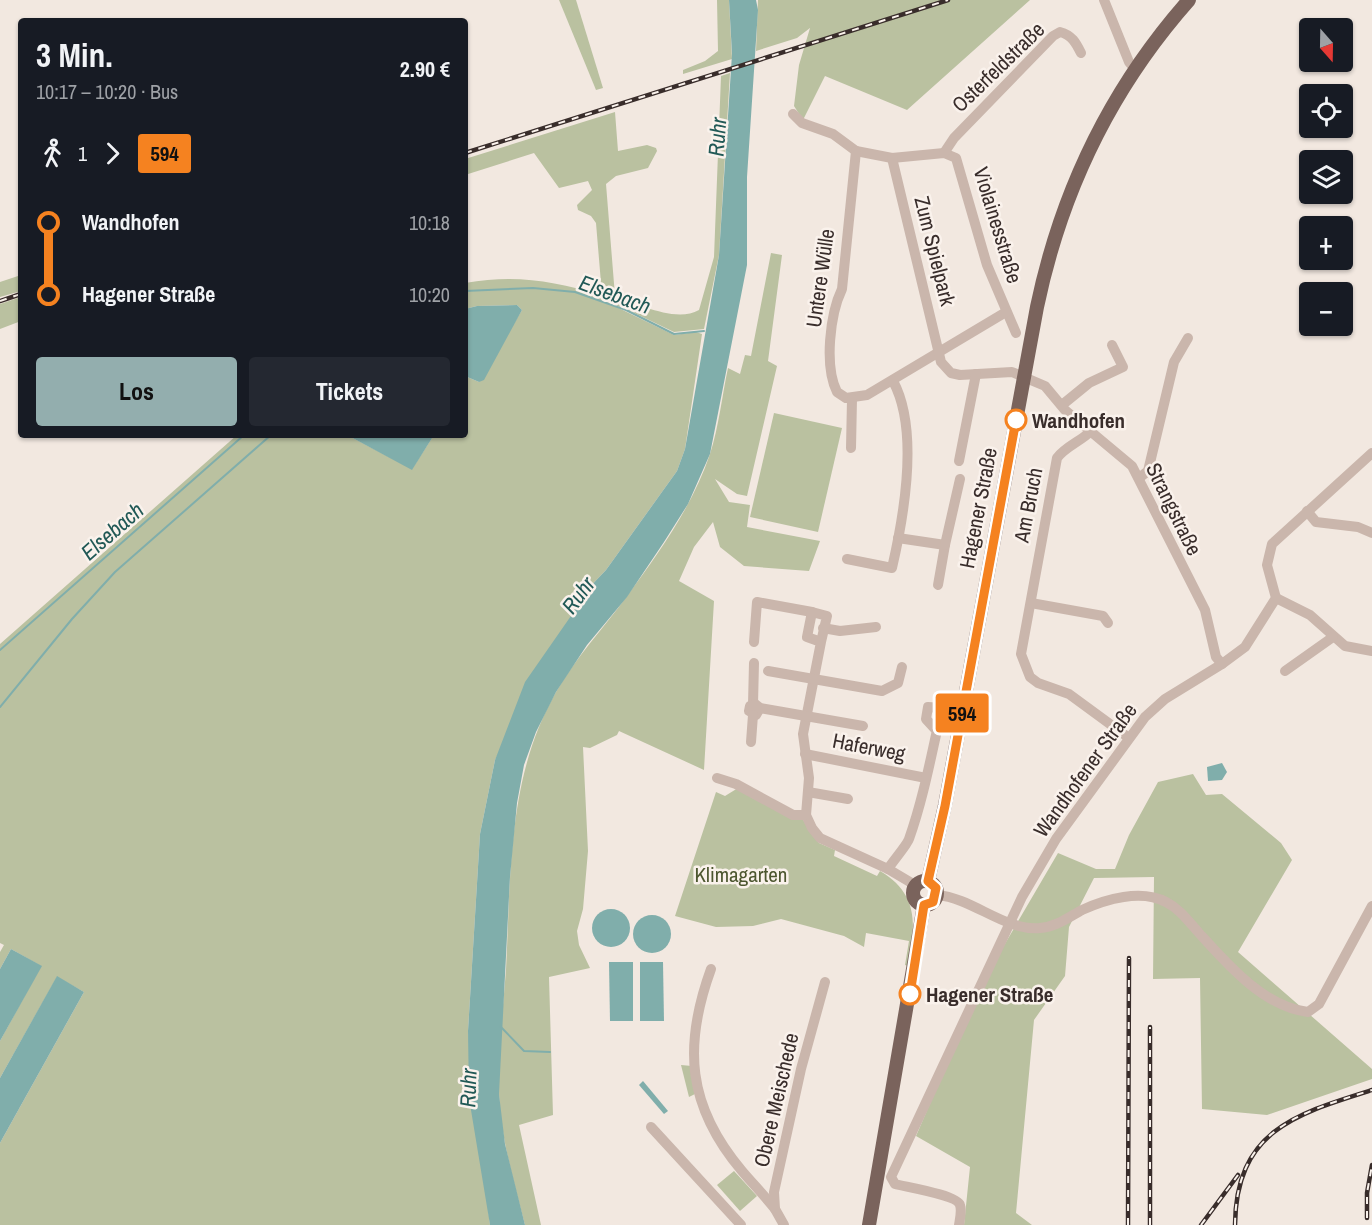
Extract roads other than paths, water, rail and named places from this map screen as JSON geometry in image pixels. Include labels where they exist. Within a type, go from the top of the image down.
[{"type":"main road","name":"Hagener Straße","points":[[921,883],[945,806],[1041,291],[1065,204],[1093,141],[1136,69],[1190,0]]},
{"type":"main road","points":[[921,883],[936,888],[937,895],[933,902],[924,905],[914,900],[912,890],[921,883]]},
{"type":"main road","points":[[869,1225],[924,905]]},
{"type":"street","points":[[1104,0],[1129,62],[1136,69]]},
{"type":"street","name":"Osterfeldstraße","points":[[944,153],[954,138],[1053,36],[1060,32],[1066,33],[1074,40],[1081,53]]},
{"type":"street","name":"Violainesstraße","points":[[793,114],[802,123],[833,134],[856,151],[892,158],[944,153],[954,156],[958,162],[979,240],[1016,333]]},
{"type":"street","name":"Untere Wülle","points":[[852,399],[841,396],[834,386],[831,321],[833,308],[842,289],[856,151]]},
{"type":"street","name":"Zum Spielpark","points":[[892,158],[940,353]]},
{"type":"street","points":[[851,448],[852,399],[867,395],[893,381],[1006,312]]},
{"type":"street","points":[[1139,478],[1148,471],[1174,362],[1188,338]]},
{"type":"street","points":[[1062,405],[1089,383],[1123,367],[1112,345]]},
{"type":"street","points":[[940,353],[941,362],[951,373],[1012,372],[1025,376]]},
{"type":"street","points":[[959,461],[976,374]]},
{"type":"street","name":"Strangstraße","points":[[1025,376],[1045,386],[1090,431],[1132,466],[1205,610],[1216,657],[1222,664]]},
{"type":"street","points":[[847,559],[892,568],[907,476],[903,404],[893,381]]},
{"type":"street","name":"Am Bruch","points":[[1090,431],[1083,440],[1064,449],[1057,458],[1021,654],[1030,677],[1038,683],[1069,694],[1129,738]]},
{"type":"street","points":[[1372,453],[1278,537],[1269,554],[1267,565],[1276,598],[1310,615],[1345,646],[1372,651]]},
{"type":"street","points":[[938,585],[960,479]]},
{"type":"street","points":[[1307,511],[1316,522],[1358,527],[1372,533]]},
{"type":"street","points":[[898,538],[945,545]]},
{"type":"street","name":"Wandhofener Straße","points":[[959,1225],[960,1205],[957,1201],[935,1192],[895,1184],[891,1177],[1010,922],[1056,839],[1145,717],[1165,699],[1245,647],[1276,598]]},
{"type":"street","points":[[754,642],[757,602],[827,616],[803,734],[808,792],[806,815],[820,838],[921,883]]},
{"type":"street","points":[[1031,603],[1103,616],[1108,623]]},
{"type":"street","points":[[812,612],[807,637],[821,642]]},
{"type":"street","points":[[823,628],[840,631],[876,627]]},
{"type":"street","points":[[1285,671],[1333,637]]},
{"type":"street","points":[[751,742],[755,709],[753,663]]},
{"type":"street","points":[[768,671],[882,691],[898,683],[902,667]]},
{"type":"street","points":[[755,709],[863,726]]},
{"type":"street","points":[[888,869],[909,840],[937,731]]},
{"type":"street","name":"Haferweg","points":[[805,754],[926,778]]},
{"type":"street","points":[[717,778],[744,788],[793,815],[806,815]]},
{"type":"street","points":[[808,792],[848,799]]},
{"type":"street","points":[[937,895],[968,902],[1024,927],[1050,927],[1105,901],[1148,896],[1166,902],[1181,912],[1246,982],[1295,1010],[1308,1012],[1319,1004],[1372,906]]},
{"type":"street","points":[[711,969],[699,1005],[693,1041],[692,1064],[700,1094],[706,1114],[723,1146],[775,1209],[784,1225]]},
{"type":"street","name":"Obere Meischede","points":[[775,1209],[774,1192],[788,1125],[825,982]]},
{"type":"street","points":[[651,1127],[741,1225]]},
{"type":"water","points":[[729,0],[756,0],[758,10],[747,177],[747,265],[710,454],[688,504],[627,597],[587,645],[556,692],[536,732],[524,765],[517,803],[510,877],[499,1094],[505,1144],[525,1225],[490,1225],[469,1098],[468,1031],[480,834],[495,760],[525,682],[573,613],[584,593],[606,570],[677,471],[685,449],[719,255],[732,54]]},
{"type":"water","points":[[517,305],[522,310],[484,380],[479,382],[468,377],[468,308]]},
{"type":"water","points":[[353,438],[432,438],[412,470]]},
{"type":"water","points":[[1222,763],[1227,772],[1222,780],[1208,781],[1207,767]]},
{"type":"water","points":[[611,909],[625,914],[630,928],[625,942],[611,947],[597,942],[592,928],[597,914]]},
{"type":"water","points":[[652,915],[666,920],[671,934],[666,948],[652,953],[638,948],[633,934],[638,920]]},
{"type":"water","points":[[11,949],[42,966],[0,1041],[0,969]]},
{"type":"water","points":[[609,962],[633,962],[633,1021],[610,1021]]},
{"type":"water","points":[[640,962],[663,962],[664,1021],[640,1021]]},
{"type":"water","points":[[57,976],[84,992],[0,1143],[0,1078]]},
{"type":"water","points":[[643,1081],[668,1111],[664,1114],[639,1085]]},
{"type":"waterway","name":"Elsebach","points":[[468,291],[533,288],[575,292],[626,310],[674,334],[704,331]]},
{"type":"waterway","name":"Elsebach","points":[[0,650],[241,438]]},
{"type":"waterway","points":[[0,707],[72,619],[115,572],[268,438]]},
{"type":"waterway","points":[[500,1026],[524,1051],[550,1052]]},
{"type":"railway","points":[[468,152],[948,0]]},
{"type":"railway","points":[[0,301],[18,295]]},
{"type":"railway","points":[[1128,1225],[1129,958]]},
{"type":"railway","points":[[1150,1027],[1150,1225]]},
{"type":"railway","points":[[1235,1225],[1238,1193],[1246,1168],[1258,1147],[1275,1131],[1295,1118],[1372,1090]]},
{"type":"railway","points":[[1367,1218],[1367,1193],[1372,1165]]},
{"type":"railway","points":[[1201,1225],[1238,1175]]},
{"type":"place","name":"Wandhofen","points":[[1016,420]]},
{"type":"place","name":"Hagener Straße","points":[[910,994]]},
{"type":"water label","name":"Ruhr","points":[[717,137]]},
{"type":"water label","name":"Ruhr","points":[[578,595]]},
{"type":"water label","name":"Ruhr","points":[[468,1088]]},
{"type":"park label","name":"Klimagarten","points":[[741,874]]}]
